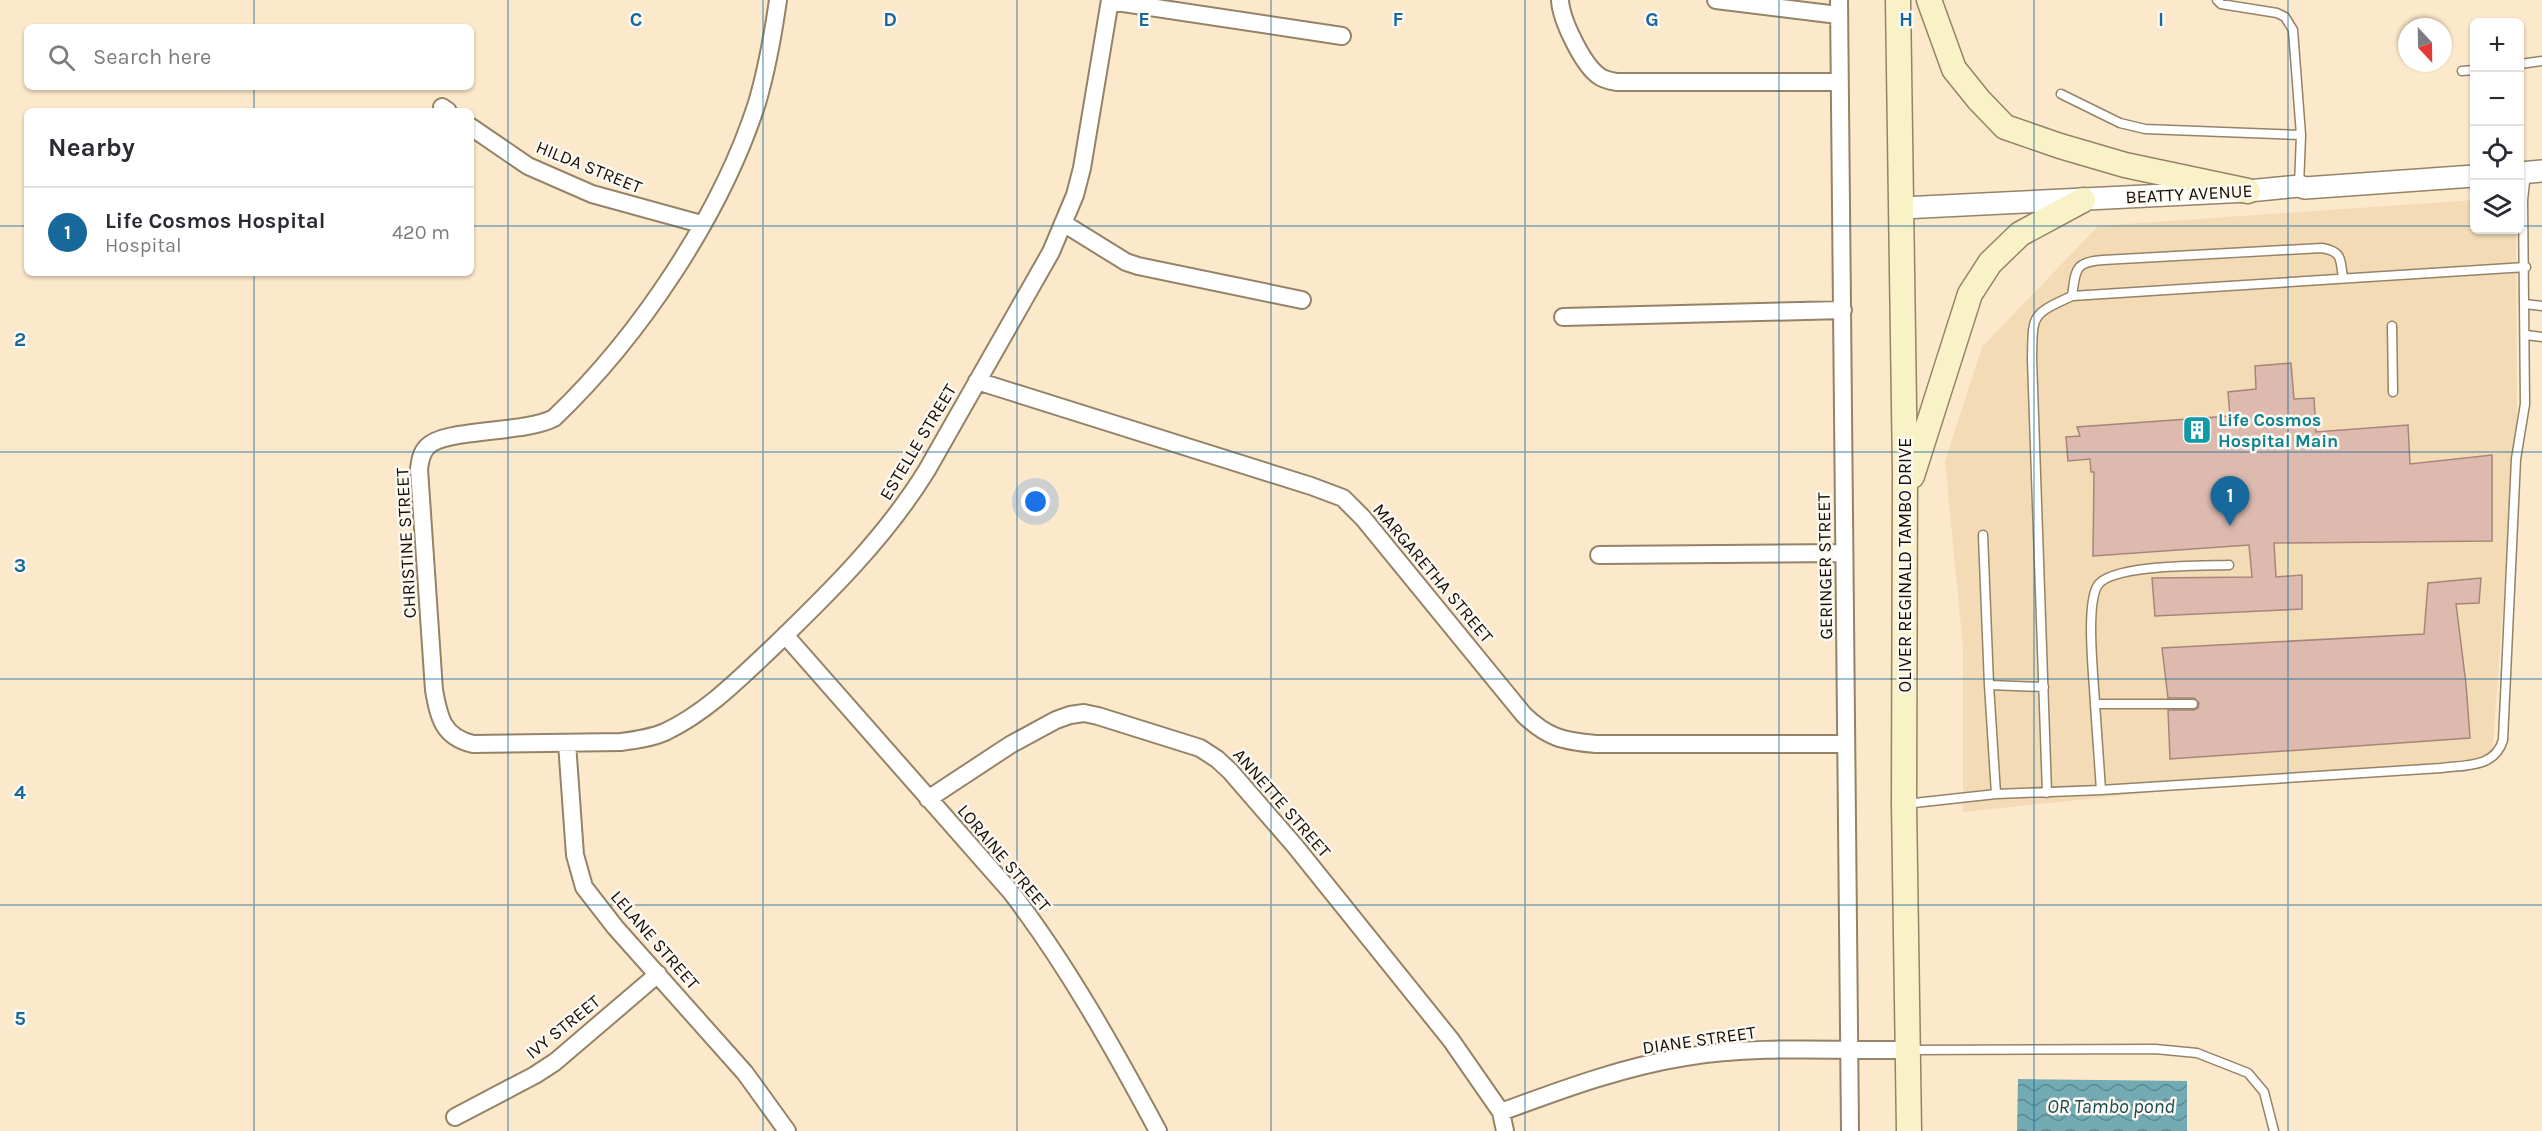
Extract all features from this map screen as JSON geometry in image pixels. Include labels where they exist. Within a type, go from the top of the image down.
[{"type":"main road","name":"OLIVER REGINALD TAMBO DRIVE","points":[[1898,0],[1905,496],[1904,804],[1909,1131]]},
{"type":"main road","points":[[1929,0],[1954,69],[2004,126],[2060,146],[2125,165],[2248,191]]},
{"type":"main road","points":[[1905,496],[1970,294],[1990,264],[2020,234],[2083,200]]},
{"type":"street","name":"CHRISTINE STREET","points":[[567,743],[473,744],[453,737],[442,720],[434,690],[418,469],[420,460],[427,447],[441,438],[536,425],[554,418],[639,322],[660,294],[701,224],[736,157],[757,103],[771,49],[778,0]]},
{"type":"street","points":[[1110,0],[1342,36]]},
{"type":"street","name":"ESTELLE STREET","points":[[567,743],[643,739],[663,733],[705,708],[729,689],[785,635],[878,538],[906,504],[1032,287],[1075,195],[1082,168],[1110,0]]},
{"type":"street","points":[[1560,0],[1564,19],[1585,61],[1599,77],[1606,80],[1617,82],[1839,82]]},
{"type":"street","points":[[1716,0],[1838,7]]},
{"type":"street","name":"GERINGER STREET","points":[[1838,7],[1850,1131]]},
{"type":"street","name":"HILDA STREET","points":[[474,129],[528,166],[592,194],[701,224]]},
{"type":"street","name":"BEATTY AVENUE","points":[[1902,208],[2248,191],[2299,186],[2306,188],[2470,176]]},
{"type":"street","points":[[1063,223],[1126,262],[1138,266],[1302,300]]},
{"type":"street","points":[[1563,317],[1843,310]]},
{"type":"street","name":"MARGARETHA STREET","points":[[977,381],[1343,498],[1370,526],[1524,715],[1544,733],[1568,742],[1596,744],[1846,744]]},
{"type":"street","points":[[1599,555],[1844,553]]},
{"type":"street","name":"LORAINE STREET","points":[[785,635],[1011,892],[1034,922],[1158,1131]]},
{"type":"street","name":"ANNETTE STREET","points":[[928,799],[1010,745],[1070,715],[1084,713],[1098,716],[1200,748],[1230,771],[1295,846],[1451,1040],[1501,1112],[1505,1131]]},
{"type":"street","name":"LELANE STREET","points":[[567,743],[575,855],[584,886],[615,927],[745,1073],[787,1131]]},
{"type":"street","name":"IVY STREET","points":[[455,1117],[555,1062],[658,974]]},
{"type":"street","name":"DIANE STREET","points":[[1501,1112],[1559,1091],[1635,1068],[1684,1057],[1776,1050],[1908,1050]]},
{"type":"lane","points":[[2217,0],[2221,4],[2277,13],[2285,17],[2293,30],[2301,135],[2299,186]]},
{"type":"lane","points":[[2524,63],[2542,61]]},
{"type":"lane","points":[[2462,71],[2470,70]]},
{"type":"lane","points":[[2061,94],[2120,123],[2145,129],[2301,135]]},
{"type":"lane","points":[[1904,804],[1996,794],[2101,790],[2440,768],[2487,761],[2496,756],[2503,740],[2516,459],[2525,404],[2526,267],[2523,200],[2529,172]]},
{"type":"lane","points":[[2072,296],[2076,269],[2081,264],[2091,261],[2322,248],[2334,250],[2339,255],[2343,278]]},
{"type":"lane","points":[[2047,793],[2032,359],[2033,325],[2036,316],[2043,309],[2072,296],[2526,267]]},
{"type":"lane","points":[[2526,304],[2542,306]]},
{"type":"lane","points":[[2392,326],[2393,392]]},
{"type":"lane","points":[[2526,335],[2542,337]]},
{"type":"lane","points":[[1983,535],[1996,794]]},
{"type":"lane","points":[[2101,790],[2092,612],[2095,592],[2100,582],[2119,574],[2148,568],[2229,565]]},
{"type":"lane","points":[[1989,685],[2044,687]]},
{"type":"lane","points":[[2095,705],[2193,704]]},
{"type":"lane","points":[[1908,1050],[2155,1049],[2197,1053],[2248,1073],[2264,1092],[2274,1131]]},
{"type":"shaded area","points":[[2470,200],[2470,234],[2516,234],[2517,417],[2492,757],[1963,812],[1963,648],[1945,461],[1982,347],[2098,226]]},
{"type":"water","name":"OR Tambo pond","points":[[2018,1079],[2187,1081],[2187,1131],[2017,1131]]},
{"type":"building","points":[[2291,363],[2294,399],[2314,398],[2316,432],[2408,425],[2410,464],[2492,455],[2492,541],[2274,543],[2276,577],[2302,575],[2302,609],[2155,616],[2152,578],[2252,577],[2249,545],[2093,556],[2094,472],[2091,472],[2090,459],[2068,461],[2066,437],[2080,436],[2077,427],[2230,416],[2228,392],[2256,389],[2255,366]]},
{"type":"building","points":[[2481,578],[2479,603],[2456,604],[2470,738],[2170,759],[2168,710],[2194,710],[2198,708],[2199,703],[2194,698],[2168,698],[2162,648],[2424,634],[2428,583]]},
{"type":"place","name":"Life Cosmos Hospital Main","points":[[2197,430]]},
{"type":"place","name":"Life Cosmos Hospital","points":[[2230,526]]}]
